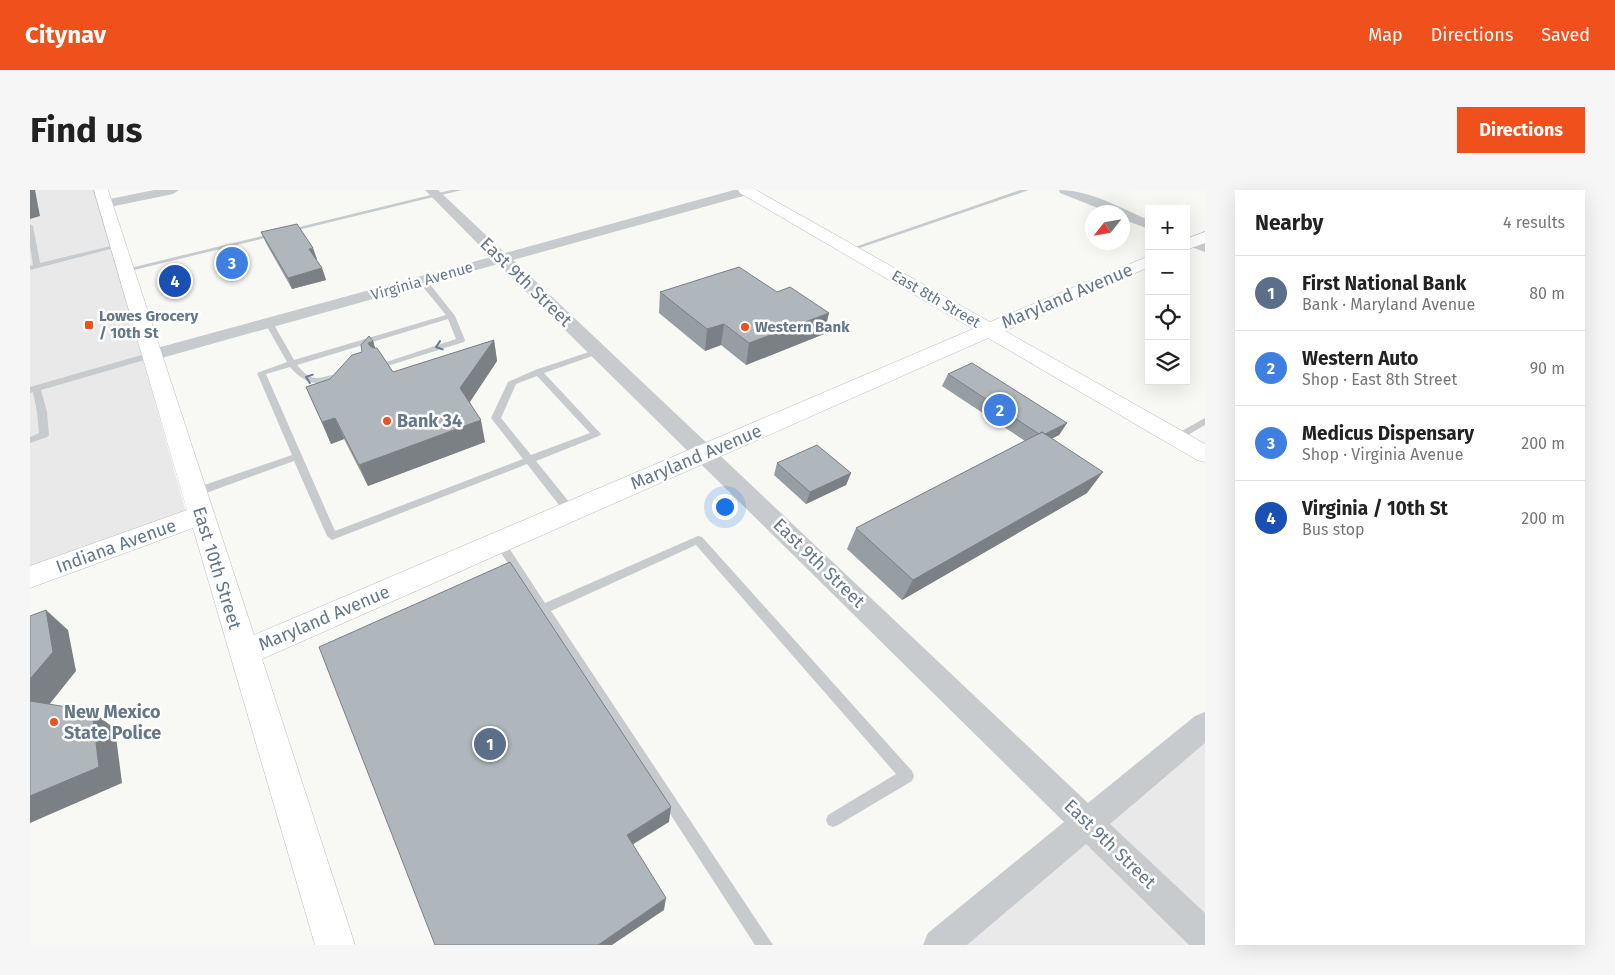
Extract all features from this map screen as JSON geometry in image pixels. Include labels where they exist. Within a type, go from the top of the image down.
[{"type":"street","points":[[103,197],[173,190]]},
{"type":"street","name":"East 8th Street","points":[[747,190],[1205,454]]},
{"type":"street","name":"Virginia Avenue","points":[[152,356],[747,190]]},
{"type":"street","points":[[1065,190],[1102,205]]},
{"type":"street","name":"East 9th Street","points":[[434,193],[1205,937]]},
{"type":"street","name":"East 10th Street","points":[[103,197],[335,945]]},
{"type":"street","points":[[1130,217],[1145,223]]},
{"type":"street","name":"Maryland Avenue","points":[[243,653],[1145,263]]},
{"type":"street","name":"Indiana Avenue","points":[[30,577],[198,504]]},
{"type":"street","points":[[940,945],[1205,725]]},
{"type":"lane","points":[[30,226],[33,267],[122,258],[434,193],[459,190]]},
{"type":"lane","points":[[849,250],[1026,190]]},
{"type":"lane","points":[[381,365],[461,340],[451,316],[422,280]]},
{"type":"lane","points":[[451,316],[261,373],[332,536],[596,434],[538,372]]},
{"type":"lane","points":[[270,323],[298,373],[310,380],[327,380],[349,375]]},
{"type":"lane","points":[[570,511],[496,418],[512,382],[598,351]]},
{"type":"lane","points":[[30,440],[44,435],[42,412],[33,389],[152,356]]},
{"type":"lane","points":[[1176,438],[1205,421]]},
{"type":"lane","points":[[198,504],[298,456]]},
{"type":"lane","points":[[543,609],[698,540],[906,776],[833,820]]},
{"type":"lane","points":[[499,542],[765,945]]},
{"type":"shaded area","points":[[30,190],[95,190],[187,516],[30,572]]},
{"type":"shaded area","points":[[1205,725],[1205,945],[940,945]]},
{"type":"building","points":[[297,224],[313,248],[309,249],[322,268],[288,278],[261,232]]},
{"type":"building","points":[[739,267],[777,292],[790,287],[829,313],[749,343],[724,324],[707,329],[660,292]]},
{"type":"building","name":"Bank 34","points":[[369,336],[373,341],[368,343],[369,345],[377,348],[393,372],[494,340],[460,388],[481,420],[359,465],[335,418],[322,422],[306,387],[330,379],[352,355],[362,352],[361,345]]},
{"type":"building","points":[[972,363],[1067,423],[1045,434],[1042,432],[1039,434],[948,374]]},
{"type":"building","points":[[1042,432],[1103,472],[913,580],[856,528]]},
{"type":"building","points":[[817,445],[851,473],[810,492],[777,463]]},
{"type":"building","points":[[510,562],[671,807],[627,835],[666,898],[598,945],[435,945],[319,647]]},
{"type":"building","points":[[46,610],[53,652],[30,679],[30,616]]},
{"type":"building","points":[[30,701],[92,711],[99,767],[30,796]]},
{"type":"place","name":"Medicus Dispensary","points":[[232,263]]},
{"type":"place","name":"Virginia / 10th St","points":[[175,281]]},
{"type":"place","name":"Lowes Grocery / 10th St","points":[[89,325]]},
{"type":"place","name":"Western Bank","points":[[745,327]]},
{"type":"place","name":"Western Auto","points":[[1000,410]]},
{"type":"place","name":"Bank 34","points":[[387,421]]},
{"type":"place","name":"New Mexico State Police","points":[[54,722]]},
{"type":"place","name":"First National Bank","points":[[490,744]]}]
